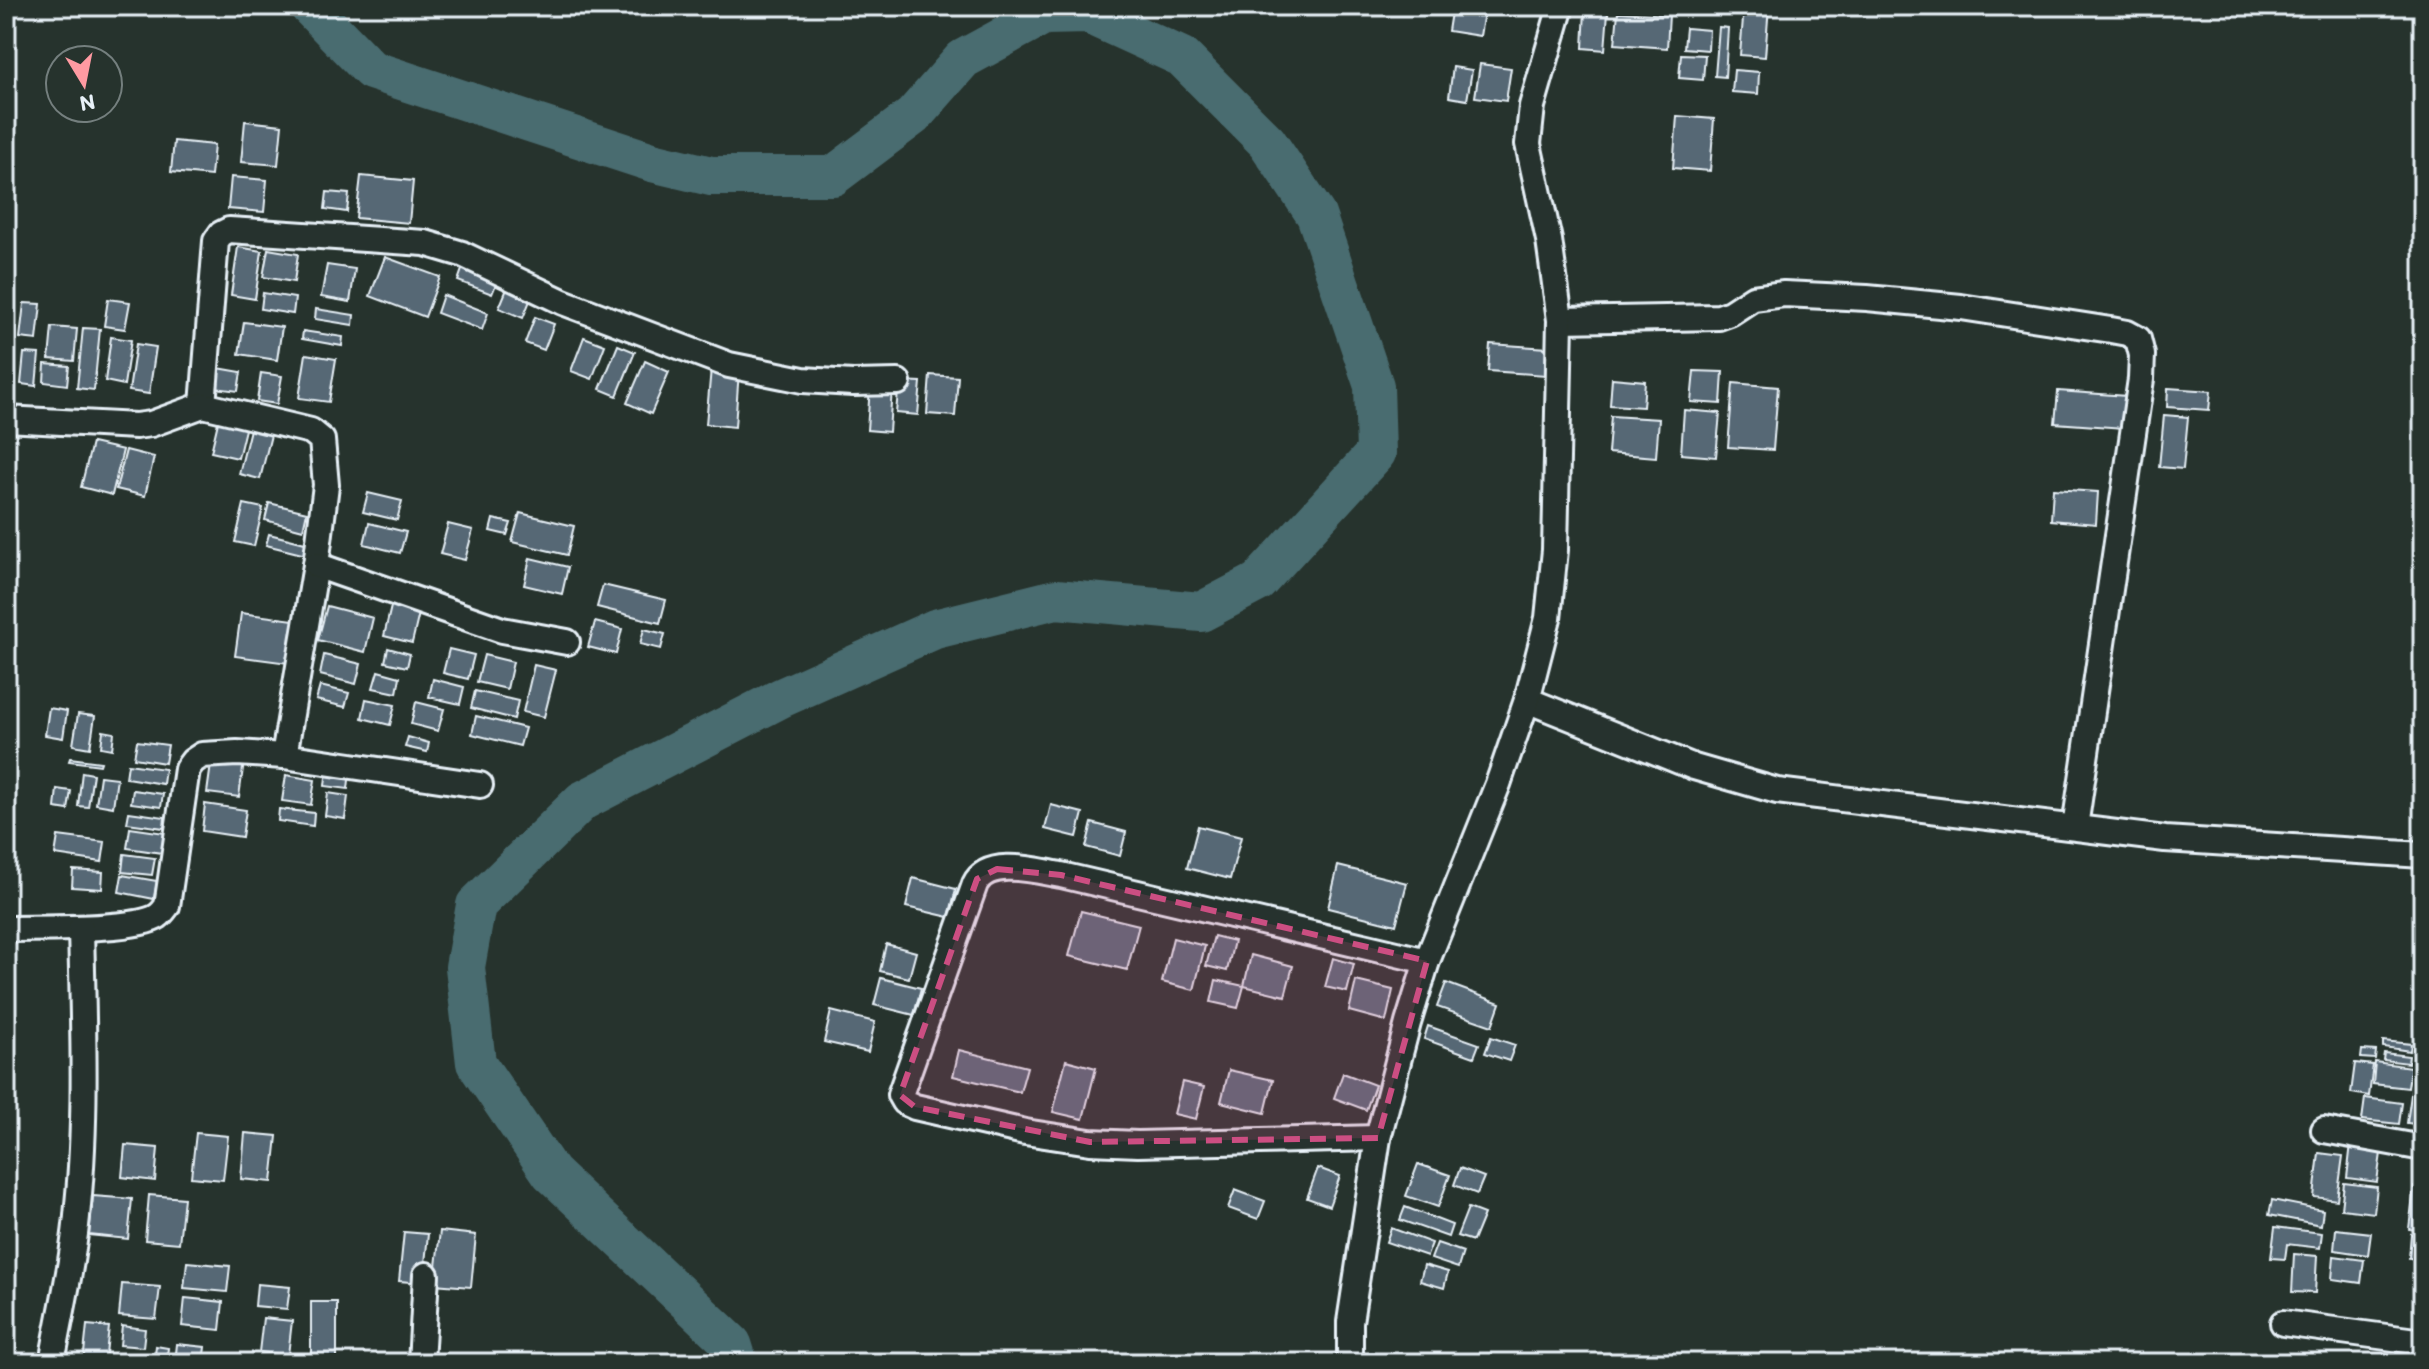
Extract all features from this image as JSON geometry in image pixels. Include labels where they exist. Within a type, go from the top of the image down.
[{"type":"street","points":[[1350,1363],[1350,1322],[1378,1138],[1408,1023],[1427,961],[1498,784],[1527,700],[1548,618],[1559,446],[1560,320],[1549,240],[1528,144],[1532,106],[1561,6]]},
{"type":"street","points":[[203,405],[216,241],[229,230],[425,243],[462,254],[563,302],[729,365],[803,380],[898,382]]},
{"type":"street","points":[[1560,320],[1698,319],[1725,316],[1748,300],[1760,296],[1822,295],[1961,307],[2111,330],[2138,339],[2142,355],[2141,379],[2075,827]]},
{"type":"street","points":[[6,419],[136,426],[151,424],[203,405],[311,431],[322,440],[326,485],[284,756]]},
{"type":"street","points":[[316,565],[502,630],[567,642]]},
{"type":"street","points":[[1527,700],[1694,767],[1777,791],[2165,839],[2423,855]]},
{"type":"street","points":[[6,929],[81,928],[139,923],[158,916],[167,906],[187,769],[202,755],[237,753],[284,756],[480,785]]},
{"type":"street","points":[[1378,1138],[1138,1144],[1090,1142],[1025,1132],[915,1107],[904,1102],[900,1093],[975,884],[982,873],[991,869],[1061,875],[1427,961]]},
{"type":"street","points":[[52,1363],[78,1209],[81,1167],[84,1080],[81,928]]},
{"type":"street","points":[[2324,1130],[2423,1148]]},
{"type":"street","points":[[421,1363],[426,1275]]},
{"type":"street","points":[[2283,1323],[2423,1342]]},
{"type":"highlighted area","points":[[997,869],[1061,875],[1427,961],[1378,1138],[1090,1142],[915,1107],[900,1095],[977,879]]},
{"type":"building","points":[[1452,6],[1485,6],[1480,36],[1448,31]]},
{"type":"building","points":[[1744,6],[1769,6],[1765,57],[1740,55]]},
{"type":"building","points":[[2111,6],[2147,6],[2146,16],[2111,12]]},
{"type":"building","points":[[1585,10],[1608,12],[1605,50],[1583,48]]},
{"type":"building","points":[[1618,12],[1669,15],[1667,48],[1615,44]]},
{"type":"building","points":[[1719,27],[1728,28],[1725,77],[1715,76]]},
{"type":"building","points":[[1686,28],[1709,30],[1708,50],[1684,48]]},
{"type":"building","points":[[1681,54],[1705,55],[1703,80],[1679,78]]},
{"type":"building","points":[[1480,64],[1511,68],[1506,101],[1475,97]]},
{"type":"building","points":[[1453,67],[1472,70],[1467,100],[1449,97]]},
{"type":"building","points":[[1734,70],[1759,72],[1758,94],[1732,92]]},
{"type":"building","points":[[1677,116],[1714,119],[1710,171],[1673,168]]},
{"type":"building","points":[[245,121],[282,125],[278,165],[241,162]]},
{"type":"building","points":[[174,141],[214,145],[211,176],[171,172]]},
{"type":"building","points":[[361,176],[413,181],[409,223],[356,218]]},
{"type":"building","points":[[231,177],[267,180],[264,212],[228,209]]},
{"type":"building","points":[[327,192],[349,194],[347,212],[325,209]]},
{"type":"building","points":[[238,247],[262,251],[255,299],[231,295]]},
{"type":"building","points":[[268,249],[298,254],[294,282],[263,277]]},
{"type":"building","points":[[385,257],[440,277],[425,317],[370,296]]},
{"type":"building","points":[[464,264],[499,277],[492,294],[458,281]]},
{"type":"building","points":[[327,265],[355,269],[350,302],[321,297]]},
{"type":"building","points":[[509,284],[533,293],[523,318],[499,308]]},
{"type":"building","points":[[263,293],[295,298],[293,314],[261,309]]},
{"type":"building","points":[[443,295],[488,313],[482,330],[437,313]]},
{"type":"building","points":[[108,299],[130,302],[125,329],[104,326]]},
{"type":"building","points":[[24,303],[41,304],[37,340],[20,338]]},
{"type":"building","points":[[6,308],[15,308],[13,330],[6,329]]},
{"type":"building","points":[[316,309],[354,315],[353,325],[315,319]]},
{"type":"building","points":[[535,317],[554,324],[544,350],[525,343]]},
{"type":"building","points":[[244,322],[282,327],[277,360],[239,354]]},
{"type":"building","points":[[52,327],[77,329],[74,361],[49,359]]},
{"type":"building","points":[[83,328],[100,329],[94,390],[77,388]]},
{"type":"building","points":[[303,331],[343,337],[342,346],[302,339]]},
{"type":"building","points":[[111,337],[131,340],[124,385],[105,381]]},
{"type":"building","points":[[584,337],[605,345],[592,379],[571,371]]},
{"type":"building","points":[[6,340],[14,341],[11,372],[6,372]]},
{"type":"building","points":[[136,344],[156,347],[149,394],[129,391]]},
{"type":"building","points":[[1490,344],[1548,348],[1546,375],[1488,371]]},
{"type":"building","points":[[618,345],[635,352],[617,396],[600,389]]},
{"type":"building","points":[[24,353],[39,354],[36,386],[21,384]]},
{"type":"building","points":[[306,354],[336,359],[329,402],[299,398]]},
{"type":"building","points":[[645,361],[669,372],[651,414],[627,403]]},
{"type":"building","points":[[45,364],[69,366],[67,385],[44,382]]},
{"type":"building","points":[[218,368],[241,372],[238,391],[215,388]]},
{"type":"building","points":[[711,368],[739,370],[735,427],[706,424]]},
{"type":"building","points":[[1694,371],[1723,372],[1721,404],[1691,402]]},
{"type":"building","points":[[261,373],[282,376],[277,404],[257,401]]},
{"type":"building","points":[[930,375],[958,377],[955,416],[927,414]]},
{"type":"building","points":[[1612,378],[1645,381],[1643,407],[1610,405]]},
{"type":"building","points":[[899,381],[921,382],[918,415],[896,413]]},
{"type":"building","points":[[1733,383],[1778,387],[1773,450],[1728,447]]},
{"type":"building","points":[[870,386],[892,388],[889,432],[867,430]]},
{"type":"building","points":[[2168,388],[2211,391],[2209,410],[2167,407]]},
{"type":"building","points":[[2058,391],[2127,396],[2124,428],[2055,423]]},
{"type":"building","points":[[1684,410],[1720,413],[1716,457],[1681,454]]},
{"type":"building","points":[[2164,415],[2188,417],[2183,469],[2159,467]]},
{"type":"building","points":[[1611,416],[1659,419],[1656,457],[1608,453]]},
{"type":"building","points":[[219,418],[246,425],[238,458],[211,452]]},
{"type":"building","points":[[251,425],[272,431],[260,479],[239,474]]},
{"type":"building","points":[[92,443],[123,450],[112,495],[81,487]]},
{"type":"building","points":[[126,450],[154,457],[145,496],[116,489]]},
{"type":"building","points":[[2053,489],[2098,492],[2096,524],[2051,520]]},
{"type":"building","points":[[368,493],[402,501],[397,520],[363,512]]},
{"type":"building","points":[[269,503],[307,512],[303,530],[265,520]]},
{"type":"building","points":[[244,504],[263,508],[254,546],[235,542]]},
{"type":"building","points":[[520,513],[574,526],[567,555],[512,542]]},
{"type":"building","points":[[493,519],[511,523],[507,535],[490,531]]},
{"type":"building","points":[[369,523],[406,532],[400,553],[364,544]]},
{"type":"building","points":[[448,524],[473,530],[465,560],[440,554]]},
{"type":"building","points":[[269,534],[309,544],[306,555],[266,545]]},
{"type":"building","points":[[530,558],[568,567],[562,594],[524,585]]},
{"type":"building","points":[[603,585],[666,600],[660,623],[597,607]]},
{"type":"building","points":[[393,598],[421,605],[412,643],[384,636]]},
{"type":"building","points":[[327,606],[373,618],[365,652],[318,640]]},
{"type":"building","points":[[241,613],[294,620],[288,663],[235,656]]},
{"type":"building","points":[[595,622],[622,629],[616,654],[588,647]]},
{"type":"building","points":[[644,629],[665,634],[661,649],[640,644]]},
{"type":"building","points":[[388,648],[410,654],[407,667],[385,662]]},
{"type":"building","points":[[449,649],[474,655],[468,679],[443,673]]},
{"type":"building","points":[[324,655],[361,664],[356,684],[320,675]]},
{"type":"building","points":[[484,655],[513,662],[507,689],[477,682]]},
{"type":"building","points":[[534,665],[556,670],[544,717],[523,712]]},
{"type":"building","points":[[378,671],[400,677],[397,693],[373,688]]},
{"type":"building","points":[[433,679],[464,687],[460,704],[429,697]]},
{"type":"building","points":[[320,686],[349,693],[345,707],[316,700]]},
{"type":"building","points":[[475,691],[518,701],[514,719],[471,708]]},
{"type":"building","points":[[366,699],[395,705],[390,725],[362,718]]},
{"type":"building","points":[[416,702],[444,709],[438,731],[411,724]]},
{"type":"building","points":[[49,708],[67,711],[63,738],[45,735]]},
{"type":"building","points":[[78,714],[95,716],[90,748],[73,745]]},
{"type":"building","points":[[476,716],[525,728],[520,746],[472,734]]},
{"type":"building","points":[[103,731],[114,733],[112,749],[101,747]]},
{"type":"building","points":[[408,737],[429,743],[427,752],[405,747]]},
{"type":"building","points":[[137,741],[168,745],[165,763],[134,758]]},
{"type":"building","points":[[212,757],[244,761],[239,797],[207,793]]},
{"type":"building","points":[[70,758],[101,762],[100,765],[69,761]]},
{"type":"building","points":[[128,764],[165,769],[163,784],[126,778]]},
{"type":"building","points":[[327,768],[350,771],[348,789],[325,786]]},
{"type":"building","points":[[82,772],[93,774],[88,807],[78,806]]},
{"type":"building","points":[[286,775],[315,780],[311,805],[282,801]]},
{"type":"building","points":[[100,776],[117,778],[113,807],[96,804]]},
{"type":"building","points":[[57,789],[71,791],[68,810],[55,808]]},
{"type":"building","points":[[133,790],[163,794],[161,807],[131,803]]},
{"type":"building","points":[[328,793],[348,796],[345,819],[325,816]]},
{"type":"building","points":[[205,804],[246,810],[242,837],[202,831]]},
{"type":"building","points":[[1051,805],[1083,813],[1077,837],[1045,829]]},
{"type":"building","points":[[279,809],[314,813],[313,826],[278,821]]},
{"type":"building","points":[[129,812],[165,817],[164,828],[127,823]]},
{"type":"building","points":[[1092,823],[1126,832],[1120,856],[1086,847]]},
{"type":"building","points":[[1198,826],[1241,837],[1230,879],[1187,868]]},
{"type":"building","points":[[130,828],[165,833],[162,853],[127,848]]},
{"type":"building","points":[[58,836],[105,842],[102,862],[55,855]]},
{"type":"building","points":[[124,854],[155,858],[152,875],[122,872]]},
{"type":"building","points":[[1338,866],[1407,883],[1396,925],[1328,908]]},
{"type":"building","points":[[73,870],[103,872],[102,889],[72,887]]},
{"type":"building","points":[[122,875],[157,881],[154,899],[119,892]]},
{"type":"building","points":[[913,878],[956,889],[949,917],[906,907]]},
{"type":"building","points":[[1081,911],[1139,925],[1127,970],[1069,956]]},
{"type":"building","points":[[1214,936],[1234,941],[1227,971],[1206,966]]},
{"type":"building","points":[[1173,938],[1205,946],[1194,990],[1162,982]]},
{"type":"building","points":[[886,944],[916,952],[909,978],[880,971]]},
{"type":"building","points":[[1251,955],[1293,966],[1285,996],[1244,986]]},
{"type":"building","points":[[1333,958],[1354,964],[1347,992],[1325,987]]},
{"type":"building","points":[[881,978],[921,988],[914,1015],[874,1005]]},
{"type":"building","points":[[1216,980],[1244,986],[1238,1008],[1211,1002]]},
{"type":"building","points":[[1356,981],[1393,990],[1386,1021],[1349,1011]]},
{"type":"building","points":[[1446,983],[1500,1003],[1492,1026],[1437,1007]]},
{"type":"building","points":[[831,1011],[875,1022],[868,1052],[824,1042]]},
{"type":"building","points":[[1428,1026],[1479,1044],[1474,1057],[1424,1039]]},
{"type":"building","points":[[1491,1037],[1515,1045],[1509,1061],[1485,1053]]},
{"type":"building","points":[[2416,1037],[2423,1038],[2423,1060],[2413,1059]]},
{"type":"building","points":[[2383,1041],[2411,1044],[2410,1051],[2383,1047]]},
{"type":"building","points":[[959,1050],[1027,1067],[1020,1092],[953,1076]]},
{"type":"building","points":[[2362,1050],[2376,1051],[2375,1059],[2361,1058]]},
{"type":"building","points":[[2384,1053],[2409,1056],[2408,1063],[2383,1060]]},
{"type":"building","points":[[1066,1060],[1096,1068],[1083,1119],[1053,1112]]},
{"type":"building","points":[[2375,1062],[2411,1067],[2408,1088],[2373,1084]]},
{"type":"building","points":[[2355,1063],[2373,1065],[2369,1096],[2351,1093]]},
{"type":"building","points":[[2415,1066],[2423,1067],[2423,1125],[2407,1123]]},
{"type":"building","points":[[1229,1070],[1273,1080],[1265,1113],[1221,1102]]},
{"type":"building","points":[[1343,1073],[1375,1085],[1366,1110],[1334,1098]]},
{"type":"building","points":[[1182,1082],[1204,1087],[1196,1119],[1174,1114]]},
{"type":"building","points":[[2365,1098],[2402,1103],[2399,1124],[2362,1120]]},
{"type":"building","points":[[196,1133],[228,1136],[223,1180],[191,1177]]},
{"type":"building","points":[[245,1133],[277,1136],[272,1182],[241,1179]]},
{"type":"building","points":[[2351,1143],[2382,1146],[2377,1182],[2347,1178]]},
{"type":"building","points":[[125,1145],[158,1148],[155,1181],[122,1177]]},
{"type":"building","points":[[2319,1153],[2343,1156],[2337,1200],[2314,1197]]},
{"type":"building","points":[[1418,1164],[1450,1175],[1438,1207],[1406,1196]]},
{"type":"building","points":[[1318,1168],[1340,1176],[1329,1206],[1307,1198]]},
{"type":"building","points":[[1460,1168],[1484,1177],[1477,1194],[1454,1185]]},
{"type":"building","points":[[2344,1183],[2377,1187],[2374,1213],[2341,1209]]},
{"type":"building","points":[[2414,1187],[2423,1188],[2423,1231],[2409,1229]]},
{"type":"building","points":[[1235,1190],[1265,1201],[1258,1219],[1228,1208]]},
{"type":"building","points":[[149,1195],[184,1198],[179,1243],[145,1240]]},
{"type":"building","points":[[93,1196],[132,1199],[128,1239],[89,1235]]},
{"type":"building","points":[[2272,1200],[2323,1210],[2321,1225],[2269,1215]]},
{"type":"building","points":[[1405,1207],[1452,1225],[1448,1237],[1400,1220]]},
{"type":"building","points":[[1468,1208],[1484,1214],[1473,1241],[1457,1236]]},
{"type":"building","points":[[2275,1227],[2322,1233],[2320,1248],[2287,1244],[2285,1259],[2271,1258]]},
{"type":"building","points":[[1391,1228],[1432,1243],[1427,1256],[1386,1242]]},
{"type":"building","points":[[2336,1229],[2371,1233],[2368,1255],[2334,1250]]},
{"type":"building","points":[[440,1231],[476,1235],[471,1287],[434,1284]]},
{"type":"building","points":[[404,1232],[428,1234],[423,1283],[399,1281]]},
{"type":"building","points":[[2411,1234],[2423,1236],[2423,1260],[2409,1258]]},
{"type":"building","points":[[1437,1243],[1463,1252],[1458,1268],[1431,1259]]},
{"type":"building","points":[[2294,1254],[2317,1256],[2315,1293],[2292,1292]]},
{"type":"building","points":[[2334,1256],[2364,1260],[2361,1283],[2332,1279]]},
{"type":"building","points":[[187,1262],[230,1266],[227,1292],[184,1288]]},
{"type":"building","points":[[1424,1265],[1448,1272],[1444,1288],[1420,1281]]},
{"type":"building","points":[[122,1284],[160,1287],[156,1319],[119,1316]]},
{"type":"building","points":[[257,1284],[290,1287],[287,1309],[255,1306]]},
{"type":"building","points":[[185,1298],[223,1302],[220,1330],[182,1326]]},
{"type":"building","points":[[311,1302],[337,1302],[337,1363],[311,1363]]},
{"type":"building","points":[[263,1318],[292,1321],[288,1355],[259,1352]]},
{"type":"building","points":[[87,1325],[109,1327],[105,1363],[83,1363]]},
{"type":"building","points":[[122,1326],[145,1329],[143,1347],[120,1345]]},
{"type":"building","points":[[177,1344],[205,1347],[203,1363],[175,1363]]},
{"type":"building","points":[[156,1346],[168,1348],[166,1363],[154,1363]]},
{"type":"waterway","points":[[309,6],[371,70],[652,162],[711,176],[833,176],[913,116],[963,59],[1044,15],[1088,14],[1182,57],[1267,142],[1316,215],[1374,386],[1376,453],[1258,582],[1201,612],[1056,599],[935,629],[781,698],[582,801],[476,905],[465,967],[476,1063],[551,1173],[732,1344],[738,1363]]}]
